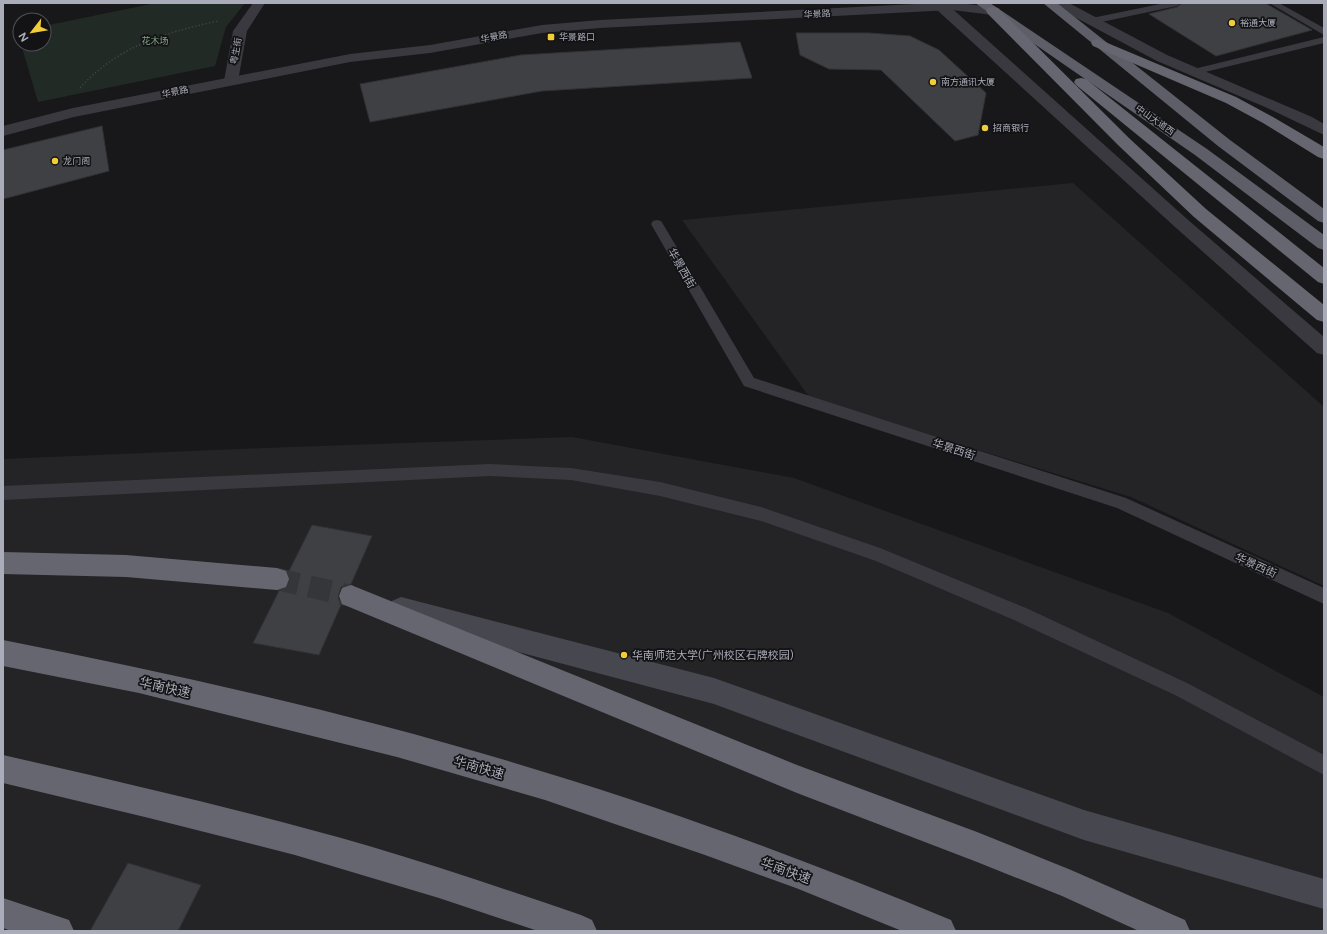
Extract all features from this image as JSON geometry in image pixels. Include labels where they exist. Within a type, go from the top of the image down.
[{"type":"highway","points":[[1049,3],[1224,143],[1324,217]]},
{"type":"highway","points":[[987,7],[1129,147],[1200,213],[1324,315]]},
{"type":"highway","points":[[987,7],[1324,278]]},
{"type":"highway","name":"中山大道西","points":[[987,7],[1201,152],[1324,244]]},
{"type":"highway","points":[[1098,43],[1231,100],[1293,134],[1324,154]]},
{"type":"highway","points":[[3,563],[126,566],[276,579]]},
{"type":"highway","points":[[351,596],[797,779],[977,847],[1071,885],[1174,931]]},
{"type":"highway","name":"华南快速","points":[[3,653],[139,680],[367,736],[545,786],[789,871],[940,931]]},
{"type":"highway","points":[[3,769],[168,807],[318,847],[440,883],[581,931]]},
{"type":"highway","points":[[3,913],[58,931]]},
{"type":"main road","points":[[351,596],[714,691],[1084,825],[1324,894]]},
{"type":"street","points":[[1059,3],[1139,47],[1193,72],[1271,104],[1324,130]]},
{"type":"street","points":[[941,5],[1181,223],[1324,348]]},
{"type":"street","name":"华景路","points":[[3,132],[73,113],[350,58],[430,49],[542,29],[941,5],[987,7]]},
{"type":"street","name":"粤生街","points":[[231,81],[240,31],[255,8]]},
{"type":"lane","points":[[1088,19],[1152,3]]},
{"type":"lane","points":[[1088,19],[1177,3]]},
{"type":"lane","points":[[1273,3],[1324,32]]},
{"type":"lane","points":[[1193,72],[1324,40]]},
{"type":"lane","name":"华景西街","points":[[657,224],[749,382],[1121,503],[1324,596]]},
{"type":"lane","points":[[3,493],[326,476],[490,470],[571,474],[660,488],[761,514],[887,558],[1020,614],[1181,689],[1324,765]]},
{"type":"path","points":[[73,113],[76,94],[84,84],[107,62],[153,38],[255,8]]},
{"type":"shaded area","points":[[1073,183],[1324,407],[1324,586],[1131,497],[810,398],[682,220]]},
{"type":"shaded area","name":"华南师范大学(广州校区石牌校园)","points":[[572,437],[794,478],[1168,613],[1324,697],[1324,931],[3,931],[3,459]]},
{"type":"green space","name":"花木场","points":[[245,3],[226,27],[215,66],[38,102],[23,52],[52,52],[52,24],[151,4]]},
{"type":"building","name":"裕通大厦","points":[[1182,3],[1265,3],[1312,30],[1216,56],[1149,14],[1177,7]]},
{"type":"building","name":"南方通讯大厦","points":[[796,33],[869,33],[910,36],[939,50],[986,93],[978,135],[955,141],[881,70],[829,69],[800,55]]},
{"type":"building","points":[[740,42],[752,78],[542,91],[370,122],[360,84],[521,55]]},
{"type":"building","name":"龙门阁","points":[[102,126],[109,171],[3,199],[3,150]]},
{"type":"building","points":[[312,525],[372,536],[351,584],[341,587],[338,597],[341,605],[319,655],[253,643],[279,591],[287,588],[290,580],[288,573]]},
{"type":"building","points":[[128,863],[201,885],[178,931],[90,931]]},
{"type":"tunnel","points":[[277,579],[351,596]]},
{"type":"place","name":"裕通大厦","points":[[1232,23]]},
{"type":"place","name":"华景路口","points":[[551,37]]},
{"type":"place","name":"南方通讯大厦","points":[[933,82]]},
{"type":"place","name":"招商银行","points":[[985,128]]},
{"type":"place","name":"龙门阁","points":[[55,161]]},
{"type":"place","name":"华南师范大学(广州校区石牌校园)","points":[[624,655]]}]
